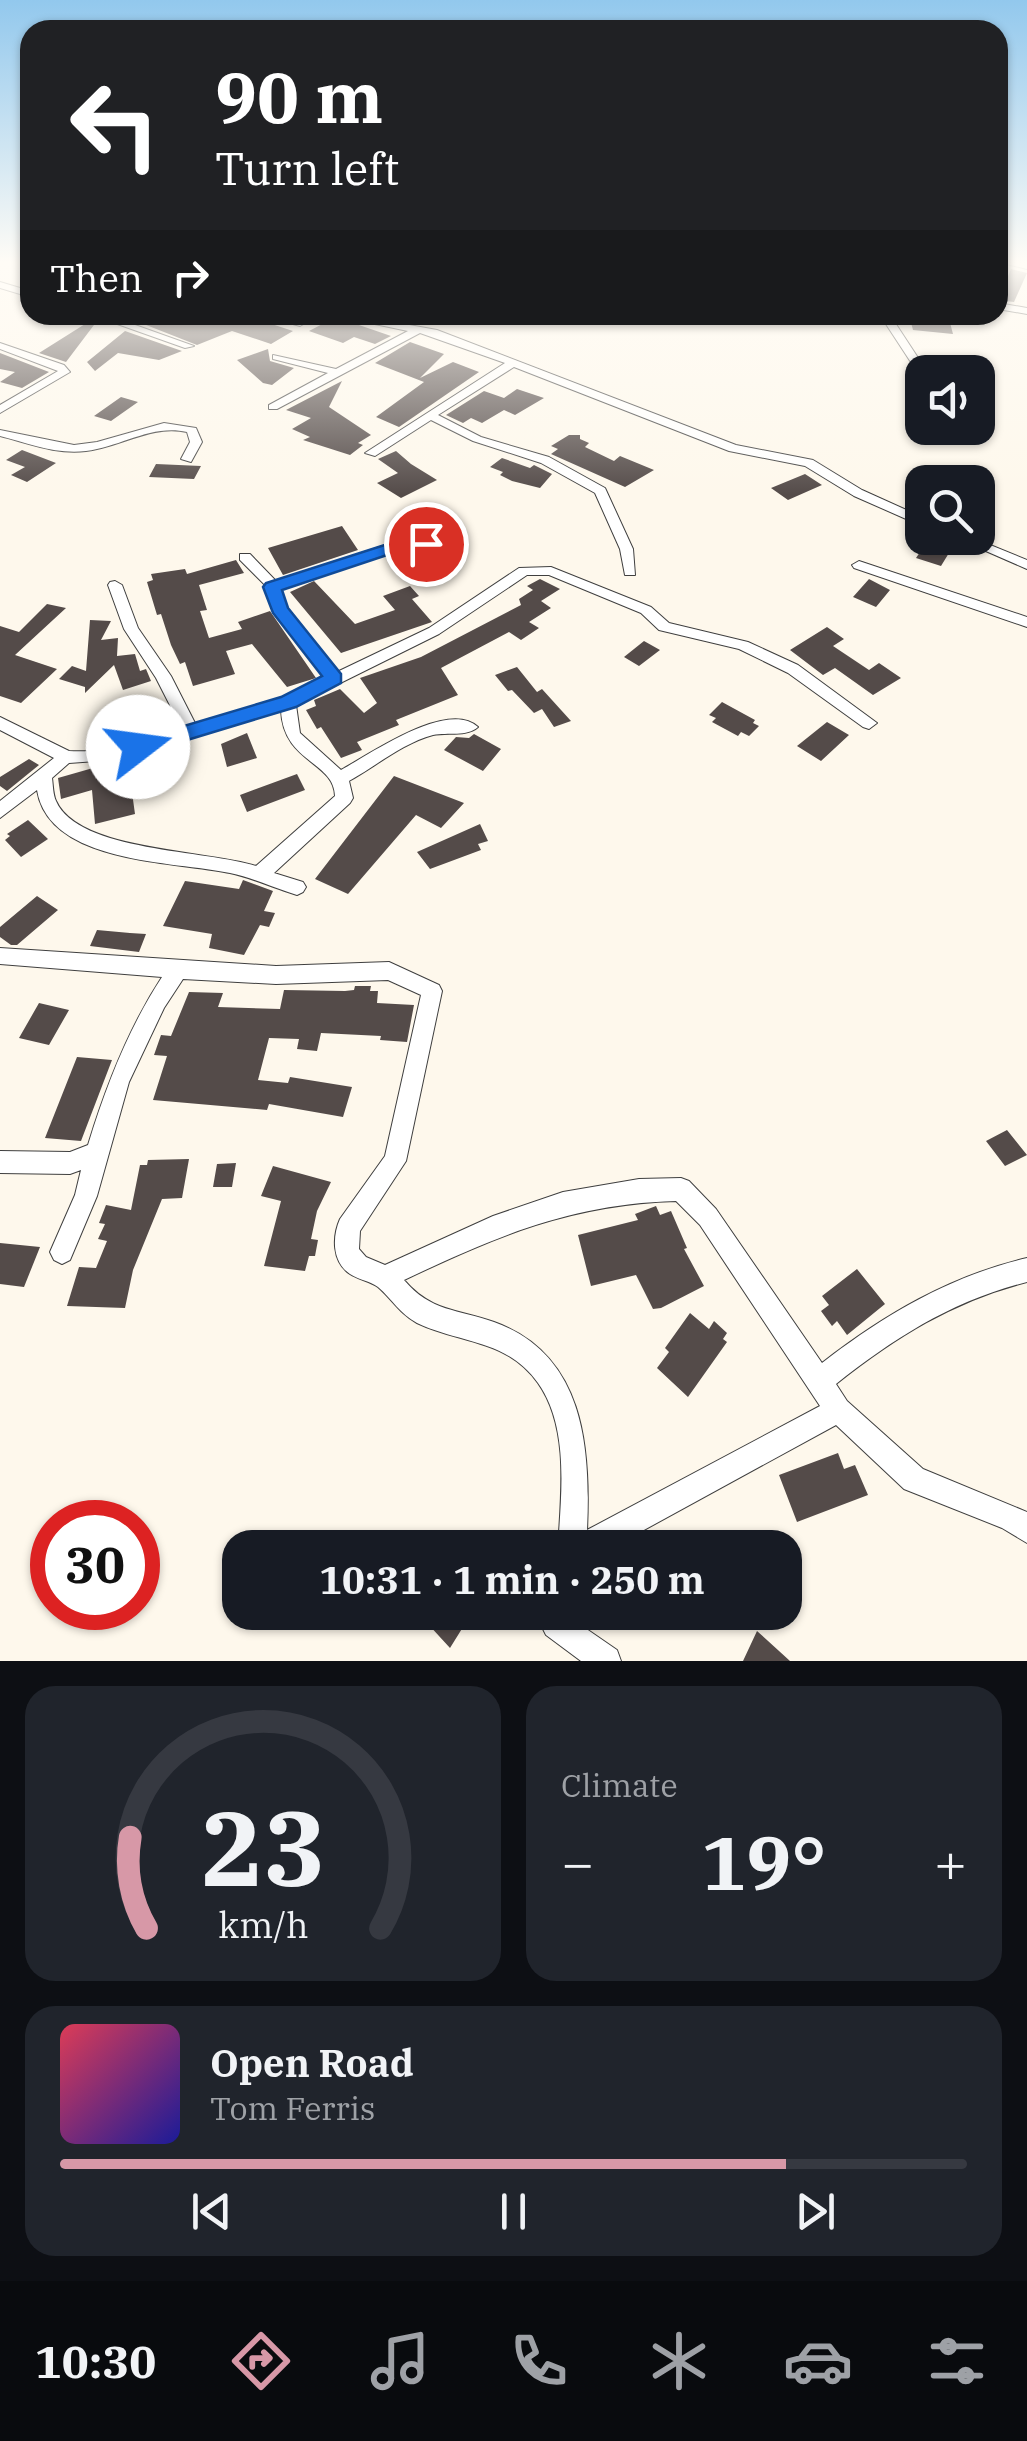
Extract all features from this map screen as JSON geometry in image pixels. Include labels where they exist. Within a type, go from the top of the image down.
[{"type":"street","points":[[170,340],[189,346]]},
{"type":"street","points":[[273,407],[400,340]]},
{"type":"street","points":[[448,340],[733,448],[817,466],[858,493],[905,514]]},
{"type":"street","points":[[0,346],[60,366],[65,372],[0,410]]},
{"type":"street","points":[[278,357],[339,373]]},
{"type":"street","points":[[371,454],[513,363]]},
{"type":"street","points":[[431,416],[478,438],[545,460],[601,491],[609,515],[628,543],[630,572]]},
{"type":"street","points":[[0,433],[60,447],[85,448],[154,427],[179,425],[192,430],[196,442],[187,460]]},
{"type":"street","points":[[272,587],[400,545],[426,544],[442,555]]},
{"type":"street","points":[[995,553],[1026,567]]},
{"type":"street","points":[[245,557],[272,587],[279,609],[334,678]]},
{"type":"street","points":[[859,565],[1027,622]]},
{"type":"street","points":[[0,723],[66,757],[110,754],[192,732],[288,702],[434,631],[524,571],[551,572],[646,610],[664,627],[743,645],[793,669],[869,723]]},
{"type":"street","points":[[115,585],[130,629],[163,676],[192,732]]},
{"type":"street","points":[[259,876],[270,862],[339,806],[346,790],[340,778],[296,740],[289,726],[288,702]]},
{"type":"street","points":[[340,778],[408,736],[440,728],[470,727]]},
{"type":"street","points":[[0,811],[66,757]]},
{"type":"street","points":[[43,777],[42,793],[57,818],[102,844],[231,866],[297,887]]},
{"type":"street","points":[[0,956],[276,974],[388,971],[432,992],[394,1162],[348,1226],[347,1253],[358,1265],[385,1276],[416,1310],[498,1335],[522,1348],[546,1371],[572,1429],[573,1530]]},
{"type":"street","points":[[62,1252],[86,1196],[119,1080],[157,1002],[178,970]]},
{"type":"street","points":[[0,1162],[70,1163],[97,1153]]},
{"type":"street","points":[[385,1276],[523,1213],[586,1196],[681,1189],[708,1217],[838,1410],[914,1479],[1011,1518],[1027,1529]]},
{"type":"street","points":[[818,1382],[862,1348],[922,1311],[971,1288],[1027,1270]]},
{"type":"street","points":[[615,1530],[838,1410]]},
{"type":"street","points":[[563,1630],[606,1661]]},
{"type":"building","points":[[60,340],[83,340],[66,362],[39,353]]},
{"type":"building","points":[[115,340],[149,340],[182,351],[159,360],[118,353],[95,371],[87,362]]},
{"type":"building","points":[[183,340],[211,340],[197,345]]},
{"type":"building","points":[[410,342],[444,354],[420,378],[453,362],[479,372],[399,427],[376,417],[424,382],[375,363]]},
{"type":"building","points":[[268,349],[270,361],[294,368],[272,385],[263,383],[237,360]]},
{"type":"building","points":[[0,353],[49,372],[22,388],[0,382],[15,372],[0,369]]},
{"type":"building","points":[[342,381],[329,407],[371,435],[358,443],[363,445],[350,455],[303,440],[310,437],[292,429],[311,418],[286,410]]},
{"type":"building","points":[[517,389],[544,398],[515,415],[504,410],[482,423],[471,418],[463,423],[446,415],[484,391],[504,398]]},
{"type":"building","points":[[121,397],[138,402],[111,421],[94,416]]},
{"type":"building","points":[[569,435],[580,435],[589,443],[585,447],[614,461],[620,456],[654,470],[625,487],[551,454],[558,449],[551,446]]},
{"type":"building","points":[[22,450],[56,463],[27,482],[11,475],[25,467],[6,460]]},
{"type":"building","points":[[396,451],[437,480],[401,498],[377,483],[398,473],[378,459]]},
{"type":"building","points":[[502,458],[530,468],[534,465],[552,474],[540,488],[512,481],[490,467]]},
{"type":"building","points":[[156,464],[201,466],[194,479],[149,477]]},
{"type":"building","points":[[805,474],[822,485],[788,500],[771,488]]},
{"type":"building","points":[[342,526],[358,550],[283,575],[268,548]]},
{"type":"building","points":[[918,555],[948,555],[941,566],[916,558]]},
{"type":"building","points":[[236,560],[244,573],[199,585],[207,610],[200,611],[209,638],[242,629],[238,622],[270,611],[316,678],[287,687],[252,644],[226,651],[235,674],[193,686],[185,662],[180,664],[171,645],[161,614],[157,615],[147,582],[153,580],[151,574],[185,569],[187,574]]},
{"type":"building","points":[[540,579],[560,589],[541,601],[551,608],[529,622],[539,628],[521,640],[509,632],[441,668],[458,695],[396,720],[399,725],[357,742],[362,750],[341,758],[321,727],[317,729],[306,710],[316,706],[314,700],[340,689],[364,713],[377,703],[360,678],[421,657],[521,605],[519,599],[533,590],[527,586]]},
{"type":"building","points":[[869,579],[890,590],[876,607],[853,597]]},
{"type":"building","points":[[314,581],[355,624],[395,610],[383,596],[410,586],[419,596],[412,599],[432,622],[341,653],[290,592]]},
{"type":"building","points":[[47,604],[66,608],[15,655],[57,669],[21,703],[0,696],[0,626],[19,632]]},
{"type":"building","points":[[90,620],[111,621],[101,640],[118,638],[117,656],[135,654],[140,671],[146,669],[151,681],[123,690],[114,665],[85,693],[85,687],[59,679],[72,666],[86,671]]},
{"type":"building","points":[[827,627],[844,639],[833,646],[869,670],[879,663],[901,678],[873,695],[835,668],[823,675],[790,650]]},
{"type":"building","points":[[644,641],[660,650],[639,666],[624,657]]},
{"type":"building","points":[[517,667],[537,692],[542,689],[571,721],[554,727],[542,709],[534,713],[495,675]]},
{"type":"building","points":[[722,702],[759,726],[749,736],[741,732],[738,736],[712,722],[716,718],[709,715]]},
{"type":"building","points":[[128,709],[136,738],[110,744],[104,723],[109,722],[112,713]]},
{"type":"building","points":[[827,722],[849,735],[821,761],[797,746]]},
{"type":"building","points":[[247,733],[257,758],[227,767],[221,744]]},
{"type":"building","points":[[474,734],[501,749],[483,771],[444,750],[456,737],[469,738]]},
{"type":"building","points":[[170,746],[174,766],[130,778],[135,814],[95,824],[92,790],[61,799],[58,778]]},
{"type":"building","points":[[29,759],[39,765],[7,791],[0,786],[0,777]]},
{"type":"building","points":[[297,774],[305,790],[247,812],[240,795]]},
{"type":"building","points":[[394,776],[464,803],[441,828],[416,815],[348,894],[315,879]]},
{"type":"building","points":[[28,820],[48,839],[21,857],[5,840],[10,836],[7,834]]},
{"type":"building","points":[[480,824],[488,841],[478,844],[481,850],[430,869],[417,852]]},
{"type":"building","points":[[243,880],[273,891],[264,911],[275,913],[269,927],[260,925],[244,955],[209,948],[212,934],[163,926],[185,881],[239,889]]},
{"type":"building","points":[[37,896],[58,910],[17,945],[11,945],[0,937],[0,927]]},
{"type":"building","points":[[97,930],[146,934],[139,952],[90,946]]},
{"type":"building","points":[[355,986],[371,986],[370,991],[378,991],[377,1003],[414,1005],[407,1042],[380,1040],[381,1036],[321,1033],[317,1051],[297,1049],[299,1039],[269,1038],[258,1080],[288,1083],[290,1077],[352,1087],[343,1117],[269,1104],[267,1110],[153,1100],[167,1056],[154,1055],[161,1035],[171,1036],[189,992],[223,993],[218,1007],[280,1009],[284,990],[345,991],[354,990]]},
{"type":"building","points":[[39,1003],[69,1010],[49,1045],[19,1038]]},
{"type":"building","points":[[77,1057],[112,1060],[81,1141],[45,1138]]},
{"type":"building","points":[[1007,1130],[1027,1155],[1005,1166],[986,1141]]},
{"type":"building","points":[[189,1159],[182,1198],[162,1199],[133,1270],[125,1308],[67,1306],[79,1267],[96,1268],[107,1241],[98,1239],[105,1224],[99,1223],[106,1205],[131,1210],[140,1165],[147,1165],[148,1160]]},
{"type":"building","points":[[236,1163],[232,1187],[213,1187],[217,1164]]},
{"type":"building","points":[[273,1166],[331,1182],[317,1211],[311,1239],[318,1240],[315,1256],[309,1256],[305,1271],[264,1266],[281,1201],[261,1196]]},
{"type":"building","points":[[656,1206],[660,1215],[671,1211],[687,1248],[684,1249],[704,1286],[653,1309],[636,1275],[591,1286],[578,1235],[638,1220],[635,1214]]},
{"type":"building","points":[[0,1243],[40,1247],[24,1287],[0,1284]]},
{"type":"building","points":[[857,1269],[885,1304],[847,1335],[837,1321],[832,1326],[821,1311],[829,1305],[822,1296]]},
{"type":"building","points":[[690,1313],[709,1329],[714,1321],[727,1333],[723,1339],[727,1342],[688,1397],[657,1368],[669,1352],[665,1348]]},
{"type":"building","points":[[838,1453],[844,1469],[855,1465],[868,1495],[797,1522],[779,1475]]},
{"type":"building","points":[[434,1630],[461,1630],[450,1648]]},
{"type":"building","points":[[757,1631],[790,1661],[743,1661]]},
{"type":"route","points":[[138,747],[288,702],[334,678],[279,609],[272,587],[400,545],[426,544]]}]
